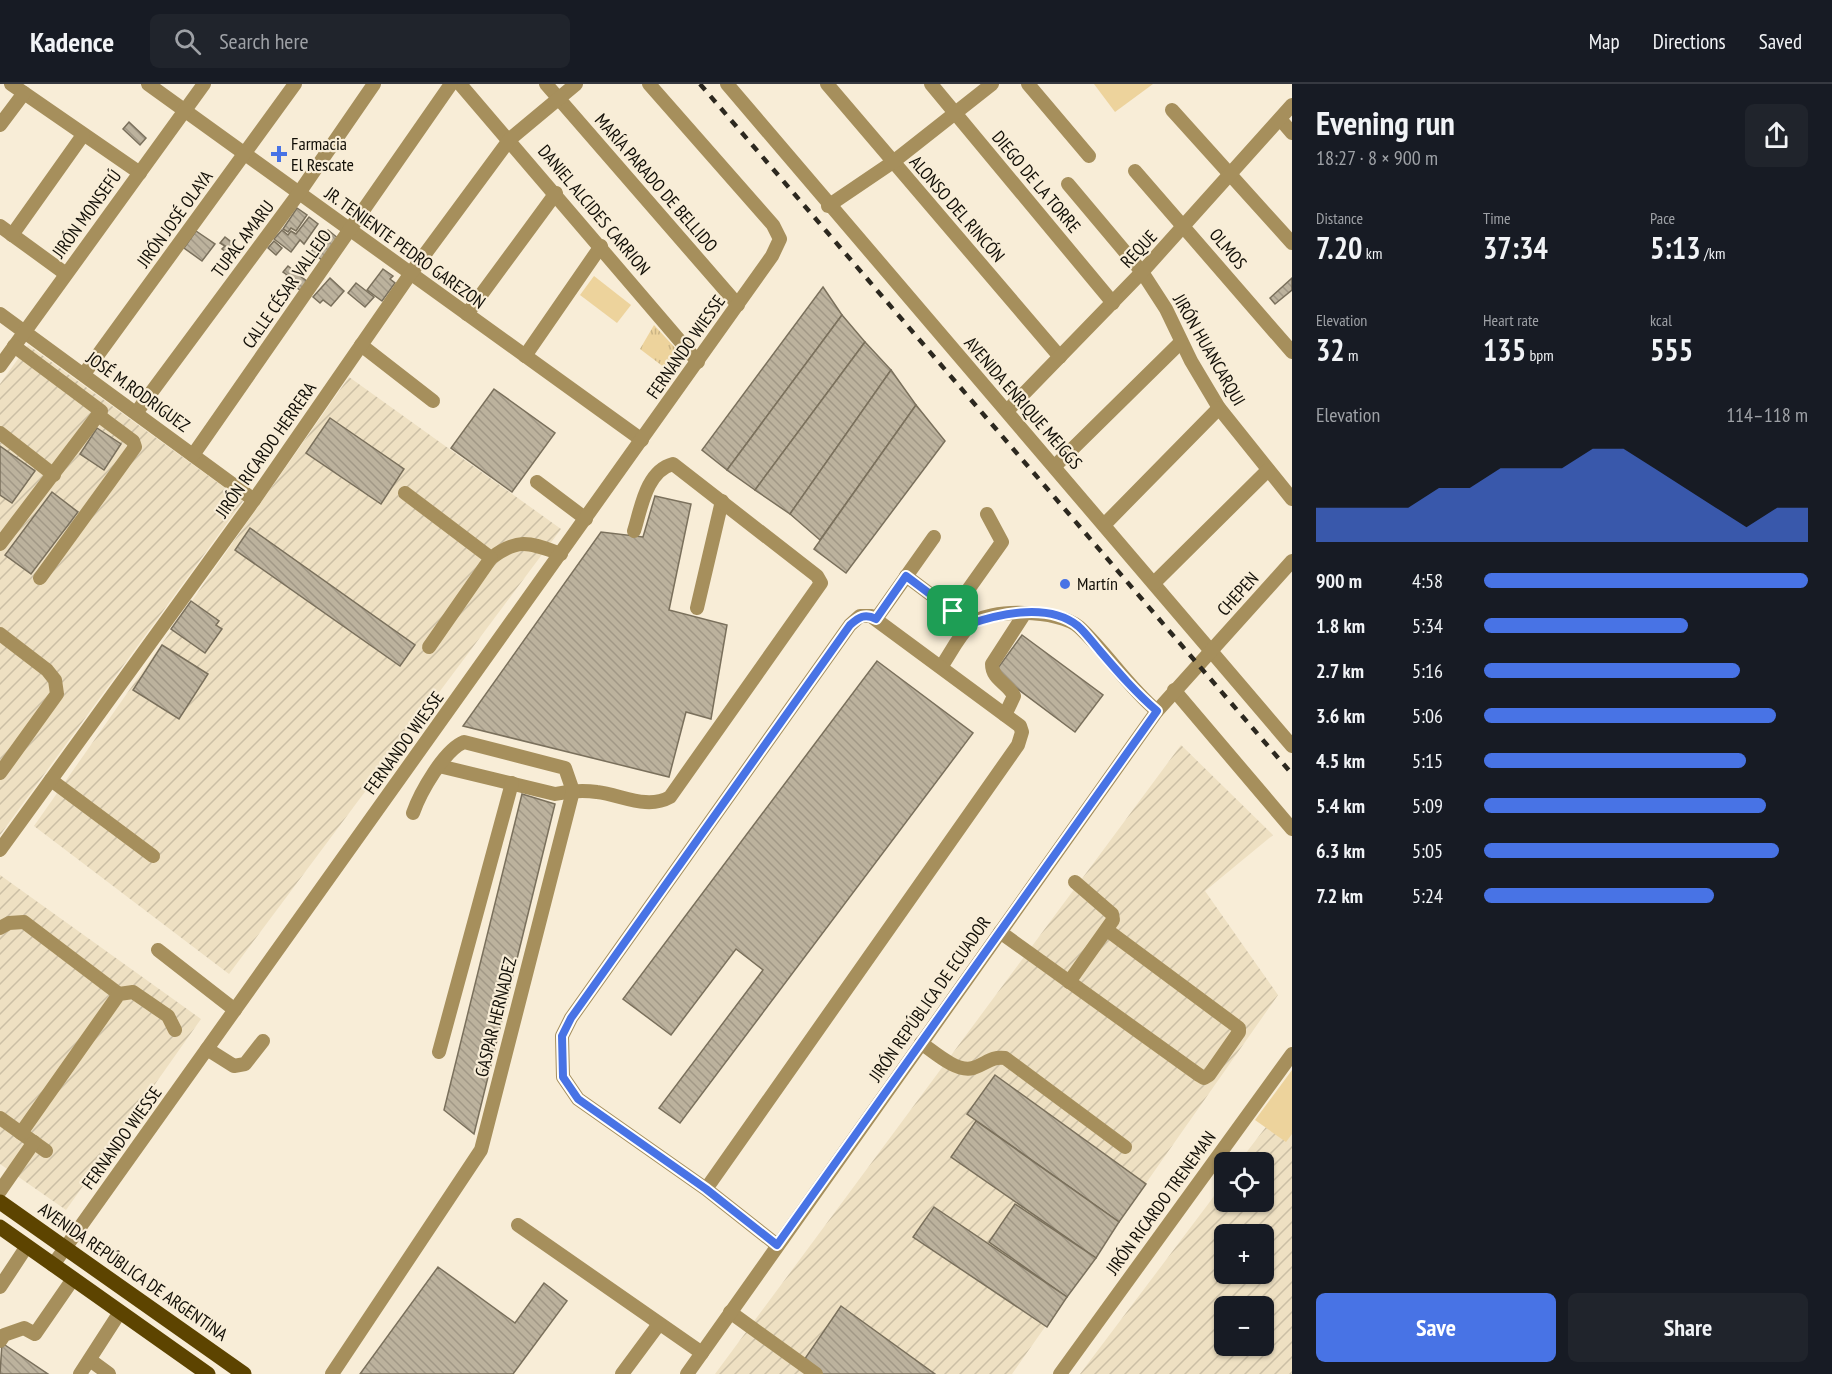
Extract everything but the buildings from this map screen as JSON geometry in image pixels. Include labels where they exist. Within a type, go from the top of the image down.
[{"type":"main road","name":"AVENIDA REPÚBLICA DE ARGENTINA","points":[[0,1202],[244,1374]]},
{"type":"main road","points":[[0,1227],[208,1374]]},
{"type":"street","points":[[11,84],[140,173]]},
{"type":"street","name":"JR. TENIENTE PEDRO GAREZON","points":[[148,84],[642,440]]},
{"type":"street","name":"JIRÓN MONSEFÚ","points":[[0,366],[204,84]]},
{"type":"street","name":"JIRÓN JOSÉ OLAYA","points":[[84,375],[295,84]]},
{"type":"street","name":"TUPAC AMARU","points":[[136,414],[299,193],[374,84]]},
{"type":"street","name":"CALLE CÉSAR VALLEJO","points":[[193,455],[451,84]]},
{"type":"street","name":"DANIEL ALCIDES CARRION","points":[[460,84],[510,139],[698,362]]},
{"type":"street","name":"MARÍA PARADO DE BELLIDO","points":[[546,84],[738,305]]},
{"type":"street","name":"JIRÓN RICARDO HERRERA","points":[[0,850],[254,500],[411,273],[510,139],[576,84]]},
{"type":"street","name":"FERNANDO WIESSE","points":[[53,1264],[772,256],[780,239],[773,225],[650,84]]},
{"type":"street","name":"AVENIDA ENRIQUE MEIGGS","points":[[727,84],[828,206],[1055,466],[1210,651],[1290,741]]},
{"type":"street","name":"ALONSO DEL RINCÓN","points":[[827,84],[1060,357]]},
{"type":"street","name":"DIEGO DE LA TORRE","points":[[931,84],[1113,303]]},
{"type":"street","points":[[828,206],[893,162],[992,84]]},
{"type":"street","points":[[1028,84],[1089,156]]},
{"type":"street","points":[[0,125],[24,93]]},
{"type":"street","name":"REQUE","points":[[1007,411],[1142,273],[1292,105]]},
{"type":"street","points":[[1172,110],[1292,243]]},
{"type":"street","points":[[1280,119],[1292,133]]},
{"type":"street","points":[[12,235],[83,135]]},
{"type":"street","name":"OLMOS","points":[[1135,171],[1292,352]]},
{"type":"street","name":"JIRÓN HUANCARQUI","points":[[1068,184],[1142,273],[1167,309],[1181,342],[1219,408],[1292,499]]},
{"type":"street","points":[[467,314],[556,193]]},
{"type":"street","points":[[0,226],[66,274]]},
{"type":"street","points":[[525,356],[601,246]]},
{"type":"street","name":"JOSÉ M.RODRIGUEZ","points":[[0,314],[254,500]]},
{"type":"street","points":[[1055,466],[1181,342]]},
{"type":"street","points":[[361,345],[432,401]]},
{"type":"street","points":[[0,544],[101,411],[14,346]]},
{"type":"street","points":[[1104,525],[1219,408]]},
{"type":"street","points":[[40,578],[135,447],[133,441],[98,415]]},
{"type":"street","points":[[0,433],[54,475]]},
{"type":"street","points":[[439,766],[555,794],[573,790],[597,792],[655,804],[670,797],[816,592],[820,583],[817,576],[673,464],[648,486],[634,531]]},
{"type":"street","points":[[1154,583],[1268,470]]},
{"type":"street","points":[[537,482],[586,519]]},
{"type":"street","points":[[405,493],[491,558]]},
{"type":"street","points":[[697,608],[722,501]]},
{"type":"street","points":[[953,611],[1002,542],[987,514]]},
{"type":"street","points":[[876,619],[934,537]]},
{"type":"street","points":[[429,647],[491,558],[507,546],[524,542],[561,554]]},
{"type":"street","name":"CHEPEN","points":[[1210,651],[1292,561]]},
{"type":"street","points":[[906,576],[970,624]]},
{"type":"street","points":[[941,667],[970,624],[1002,615],[1025,613],[1060,617],[1078,626],[1141,698],[1157,711]]},
{"type":"street","points":[[1005,715],[1014,696],[1010,688],[996,678],[992,664],[1025,613]]},
{"type":"street","points":[[706,1189],[1018,745],[1022,732],[1020,726],[871,616],[861,616],[850,625],[571,1018],[562,1036],[563,1077],[578,1099],[706,1189],[777,1245]]},
{"type":"street","points":[[0,634],[47,670],[55,680],[57,694],[0,773]]},
{"type":"street","name":"JIRÓN REPÚBLICA DE ECUADOR","points":[[687,1374],[1157,711],[1210,651]]},
{"type":"street","points":[[1174,690],[1292,829]]},
{"type":"street","points":[[413,813],[419,796],[439,766],[464,742],[565,768],[573,790]]},
{"type":"street","points":[[51,780],[153,856]]},
{"type":"street","points":[[438,1052],[512,783]]},
{"type":"street","name":"GASPAR HERNADEZ","points":[[332,1374],[481,1149],[573,790]]},
{"type":"street","points":[[1069,982],[1113,920],[1112,914],[1076,882]]},
{"type":"street","points":[[0,928],[9,923],[24,922],[119,994],[133,992],[168,1016],[175,1030]]},
{"type":"street","points":[[1000,932],[1199,1075],[1204,1078],[1209,1075],[1239,1032],[1239,1028],[1107,930]]},
{"type":"street","points":[[158,950],[235,1010]]},
{"type":"street","points":[[21,1133],[119,994]]},
{"type":"street","points":[[207,1049],[234,1066],[245,1064],[263,1041]]},
{"type":"street","points":[[921,1043],[963,1069],[974,1068],[996,1057],[1005,1058],[1125,1147]]},
{"type":"street","name":"JIRÓN RICARDO TRENEMAN","points":[[1060,1374],[1292,1053]]},
{"type":"street","points":[[0,1118],[46,1151]]},
{"type":"street","points":[[0,1191],[34,1142]]},
{"type":"street","points":[[518,1225],[702,1353]]},
{"type":"street","points":[[0,1287],[27,1246]]},
{"type":"street","points":[[0,1341],[4,1335],[24,1328],[35,1334],[73,1279]]},
{"type":"street","points":[[80,1374],[120,1312]]},
{"type":"street","points":[[730,1312],[816,1374]]},
{"type":"street","points":[[622,1374],[659,1324]]},
{"type":"street","points":[[90,1360],[109,1374]]},
{"type":"shaded area","points":[[28,345],[243,501],[0,835],[0,384]]},
{"type":"shaded area","points":[[349,377],[561,529],[229,974],[34,826]]},
{"type":"shaded area","points":[[1181,745],[1273,835],[1205,891],[1278,995],[1012,1374],[715,1374]]},
{"type":"shaded area","points":[[0,875],[201,1019],[66,1210],[0,1164]]},
{"type":"shaded area","points":[[1292,1093],[1292,1374],[1080,1374],[1214,1196],[1214,1212],[1274,1212],[1274,1152],[1247,1152]]},
{"type":"green space","points":[[1094,84],[1153,84],[1115,112]]},
{"type":"green space","points":[[594,276],[631,305],[617,323],[580,295]]},
{"type":"green space","points":[[654,325],[678,351],[665,368],[640,349]]},
{"type":"green space","points":[[1292,1070],[1292,1134],[1286,1142],[1255,1120]]},
{"type":"railway","points":[[700,84],[1292,774]]},
{"type":"place","name":"Farmacia El Rescate","points":[[279,154]]},
{"type":"place","name":"Martín","points":[[1065,584]]},
{"type":"route","points":[[906,576],[953,611],[970,624],[1002,615],[1025,613],[1042,613],[1060,617],[1078,626],[1141,698],[1157,711],[777,1245],[706,1189],[578,1099],[563,1077],[562,1036],[571,1018],[850,625],[861,616],[871,616],[876,619],[906,576]]}]
